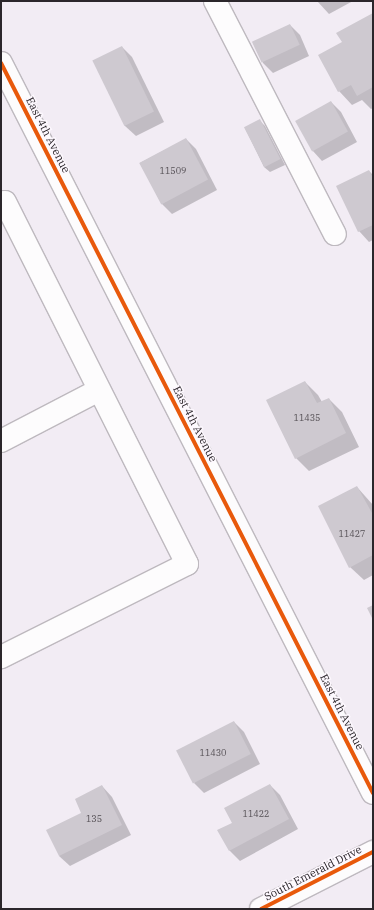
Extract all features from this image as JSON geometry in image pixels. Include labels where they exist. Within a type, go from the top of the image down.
[{"type":"street","points":[[215,1],[335,234]]},
{"type":"street","name":"East 4th Avenue","points":[[1,63],[373,793]]},
{"type":"street","points":[[1,204],[5,202],[187,564],[1,656]]},
{"type":"street","points":[[1,441],[99,390]]},
{"type":"street","name":"South Emerald Drive","points":[[261,909],[373,852]]},
{"type":"building","points":[[373,13],[373,87],[357,96],[351,85],[338,92],[318,55],[342,42],[336,33]]},
{"type":"building","points":[[290,24],[300,45],[262,63],[252,42]]},
{"type":"building","points":[[122,46],[154,112],[124,126],[92,60]]},
{"type":"building","points":[[331,101],[348,132],[312,151],[295,121]]},
{"type":"building","points":[[260,119],[280,159],[264,167],[244,127]]},
{"type":"building","points":[[186,138],[208,179],[161,204],[139,163]]},
{"type":"building","points":[[369,170],[373,178],[373,225],[358,232],[336,186]]},
{"type":"building","points":[[305,381],[317,403],[329,398],[346,433],[295,459],[266,400]]},
{"type":"building","points":[[357,486],[372,513],[373,512],[373,555],[349,568],[318,506]]},
{"type":"building","points":[[373,605],[373,620],[367,608]]},
{"type":"building","points":[[234,721],[251,754],[193,783],[176,751]]},
{"type":"building","points":[[270,784],[289,819],[229,851],[217,830],[232,823],[224,808]]},
{"type":"building","points":[[102,785],[122,825],[59,856],[46,830],[81,813],[75,799]]},
{"type":"cycle path","points":[[1,63],[373,793]]},
{"type":"cycle path","points":[[261,909],[373,852]]}]
